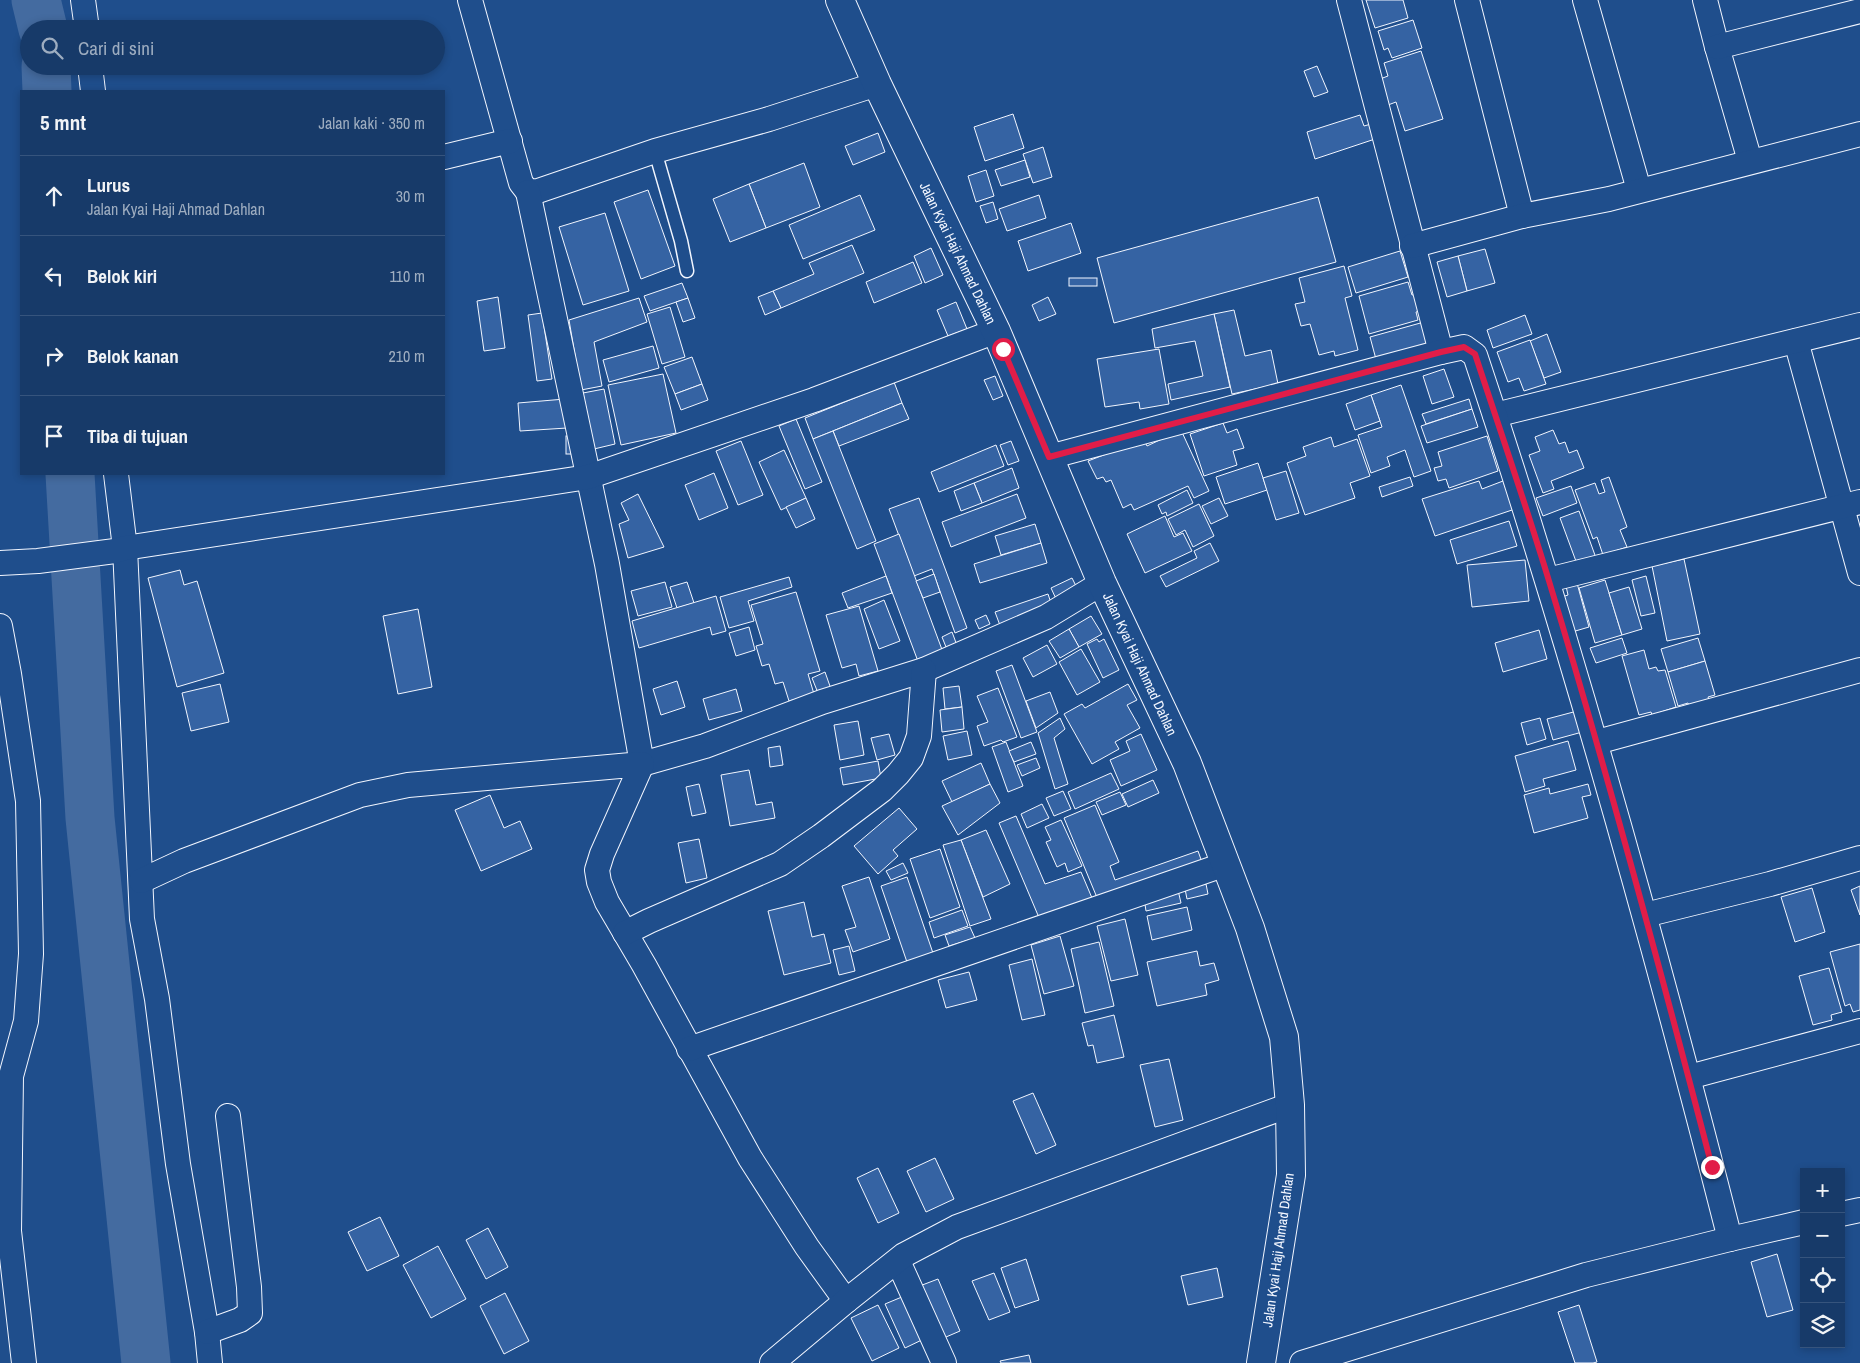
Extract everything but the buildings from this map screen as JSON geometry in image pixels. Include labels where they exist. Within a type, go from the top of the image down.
[{"type":"street","points":[[83,0],[86,20]]},
{"type":"street","points":[[470,0],[521,182],[528,192],[607,564],[642,764],[602,854],[597,870],[599,882],[607,902],[750,1158],[807,1247],[846,1301]]},
{"type":"street","name":"Jalan Kyai Haji Ahmad Dahlan","points":[[840,0],[996,331],[1102,583],[1187,763],[1250,928],[1284,1037],[1290,1105],[1291,1175],[1260,1363]]},
{"type":"street","points":[[1349,0],[1441,352]]},
{"type":"street","points":[[1467,0],[1522,216]]},
{"type":"street","points":[[1585,0],[1639,190]]},
{"type":"street","points":[[1705,0],[1750,161]]},
{"type":"street","points":[[1717,47],[1860,10]]},
{"type":"street","points":[[91,75],[93,90]]},
{"type":"street","points":[[528,192],[538,191],[655,151],[769,119],[878,84]]},
{"type":"street","points":[[1412,246],[1522,216],[1609,198],[1860,134]]},
{"type":"street","points":[[445,158],[510,141]]},
{"type":"street","points":[[1495,415],[1860,325]]},
{"type":"street","points":[[0,563],[38,561],[588,477],[814,400],[996,331]]},
{"type":"street","points":[[1796,342],[1851,504],[1860,573]]},
{"type":"street","points":[[1049,457],[1441,352],[1464,347],[1475,354],[1548,580],[1596,742],[1689,1077],[1730,1239]]},
{"type":"street","points":[[116,475],[142,919],[157,999],[178,1164],[207,1332],[210,1363]]},
{"type":"street","points":[[1548,580],[1851,504]]},
{"type":"street","points":[[141,881],[184,861],[360,796],[408,785],[642,764],[705,746],[831,699],[924,670],[1046,617],[1102,583]]},
{"type":"street","points":[[0,626],[9,674],[28,811],[32,954],[26,1022],[5,1069],[9,1231],[24,1363]]},
{"type":"street","points":[[625,933],[780,864],[882,790],[911,758],[919,736],[924,670]]},
{"type":"street","points":[[1596,742],[1860,670]]},
{"type":"street","points":[[1645,915],[1770,884],[1860,858]]},
{"type":"street","points":[[689,1049],[1226,864]]},
{"type":"street","points":[[1689,1077],[1860,1031]]},
{"type":"street","points":[[772,1363],[898,1260],[957,1227],[1290,1105]]},
{"type":"street","points":[[207,1332],[240,1320],[250,1313],[249,1287],[228,1116]]},
{"type":"street","points":[[1845,1213],[1860,1210]]},
{"type":"street","points":[[1302,1363],[1586,1275],[1800,1223]]},
{"type":"street","points":[[898,1260],[944,1363]]},
{"type":"lane","points":[[655,151],[688,271]]},
{"type":"waterway","points":[[36,0],[41,20]]},
{"type":"waterway","points":[[46,75],[47,90]]},
{"type":"waterway","points":[[70,475],[90,818],[146,1363]]},
{"type":"route","points":[[1003,349],[1049,457],[1441,352],[1464,347],[1475,354],[1548,580],[1596,742],[1645,915],[1712,1167]]}]
